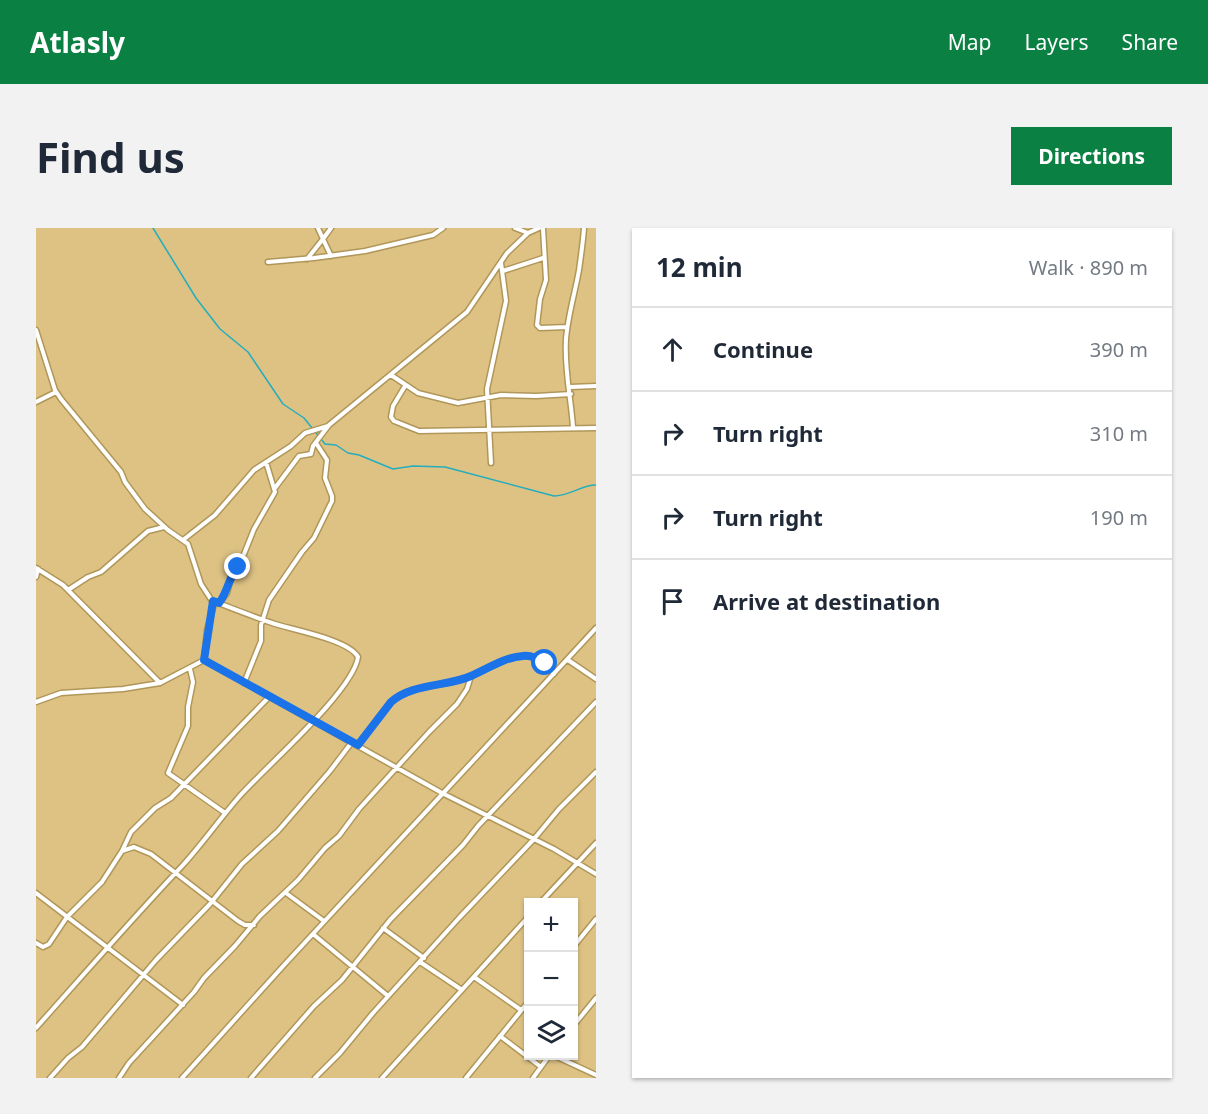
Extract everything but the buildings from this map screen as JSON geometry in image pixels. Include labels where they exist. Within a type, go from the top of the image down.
[{"type":"street","points":[[318,228],[331,256]]},
{"type":"street","points":[[307,259],[330,228]]},
{"type":"street","points":[[268,262],[366,251],[437,234],[443,228]]},
{"type":"street","points":[[515,228],[528,233]]},
{"type":"street","points":[[219,603],[227,593],[232,574],[241,562],[254,529],[273,496],[275,488],[299,456],[311,453],[328,426],[467,312],[514,245],[528,233],[541,228],[546,279],[540,299],[537,327],[567,327]]},
{"type":"street","points":[[573,427],[571,394],[565,361],[570,305],[579,271],[584,228]]},
{"type":"street","points":[[503,272],[543,258]]},
{"type":"street","points":[[491,463],[487,397],[506,301],[501,261]]},
{"type":"street","points":[[36,330],[56,392],[121,472],[125,482],[145,509],[164,527],[183,540],[191,552],[203,587],[213,601],[263,620],[317,635],[357,655],[352,674],[312,721],[242,793],[176,872],[36,1028]]},
{"type":"street","points":[[391,375],[418,393],[456,402],[487,397],[571,394]]},
{"type":"street","points":[[405,386],[391,411],[391,417],[394,421],[414,430],[427,432],[596,428]]},
{"type":"street","points":[[570,387],[596,386]]},
{"type":"street","points":[[36,402],[56,392]]},
{"type":"street","points":[[183,540],[216,515],[254,470],[291,446],[304,433],[328,426]]},
{"type":"street","points":[[244,683],[261,641],[263,620],[270,597],[302,552],[313,541],[332,501],[325,478],[327,460],[316,443]]},
{"type":"street","points":[[266,462],[275,488]]},
{"type":"street","points":[[68,590],[88,577],[101,572],[148,531],[164,527]]},
{"type":"street","points":[[36,577],[37,568],[68,590],[160,683]]},
{"type":"street","points":[[36,702],[61,693],[139,687],[160,683],[190,669],[204,660],[213,601]]},
{"type":"street","points":[[182,1078],[596,628]]},
{"type":"street","points":[[358,745],[396,698],[423,688],[471,676],[489,667],[524,656],[544,662],[554,674]]},
{"type":"street","points":[[204,660],[442,793],[596,874]]},
{"type":"street","points":[[568,660],[596,679]]},
{"type":"street","points":[[190,669],[193,682],[188,707],[188,726],[168,772],[170,776],[225,813]]},
{"type":"street","points":[[119,1078],[134,1057],[183,1005],[207,975],[286,893],[325,848],[339,837],[355,814],[459,701],[471,676]]},
{"type":"street","points":[[36,943],[43,947],[47,946],[67,917],[102,882],[131,832],[155,808],[171,798],[269,697]]},
{"type":"street","points":[[251,1078],[352,966],[383,928],[596,702]]},
{"type":"street","points":[[50,1078],[68,1058],[82,1047],[242,864],[278,831],[352,742]]},
{"type":"street","points":[[315,1078],[340,1053],[466,910],[596,772]]},
{"type":"street","points":[[546,898],[596,843]]},
{"type":"street","points":[[122,851],[132,847],[153,855],[241,922],[254,925]]},
{"type":"street","points":[[36,893],[183,1005]]},
{"type":"street","points":[[286,893],[324,921]]},
{"type":"street","points":[[578,940],[596,919]]},
{"type":"street","points":[[382,1078],[524,921]]},
{"type":"street","points":[[383,928],[462,990]]},
{"type":"street","points":[[313,934],[388,996]]},
{"type":"street","points":[[474,977],[521,1010]]},
{"type":"street","points":[[578,1019],[596,998]]},
{"type":"street","points":[[466,1078],[524,1006]]},
{"type":"street","points":[[500,1036],[541,1067]]},
{"type":"street","points":[[533,1078],[546,1060]]},
{"type":"street","points":[[564,1060],[596,1075]]},
{"type":"waterway","points":[[153,228],[196,298],[220,329],[248,352],[283,404],[304,418],[325,444],[336,445],[348,453],[359,455],[393,469],[413,466],[445,467],[554,496],[596,485]]},
{"type":"route","points":[[238,567],[232,574],[225,596],[219,603],[213,601],[204,660],[358,745],[391,702],[398,697],[468,677],[521,656],[545,663]]}]
